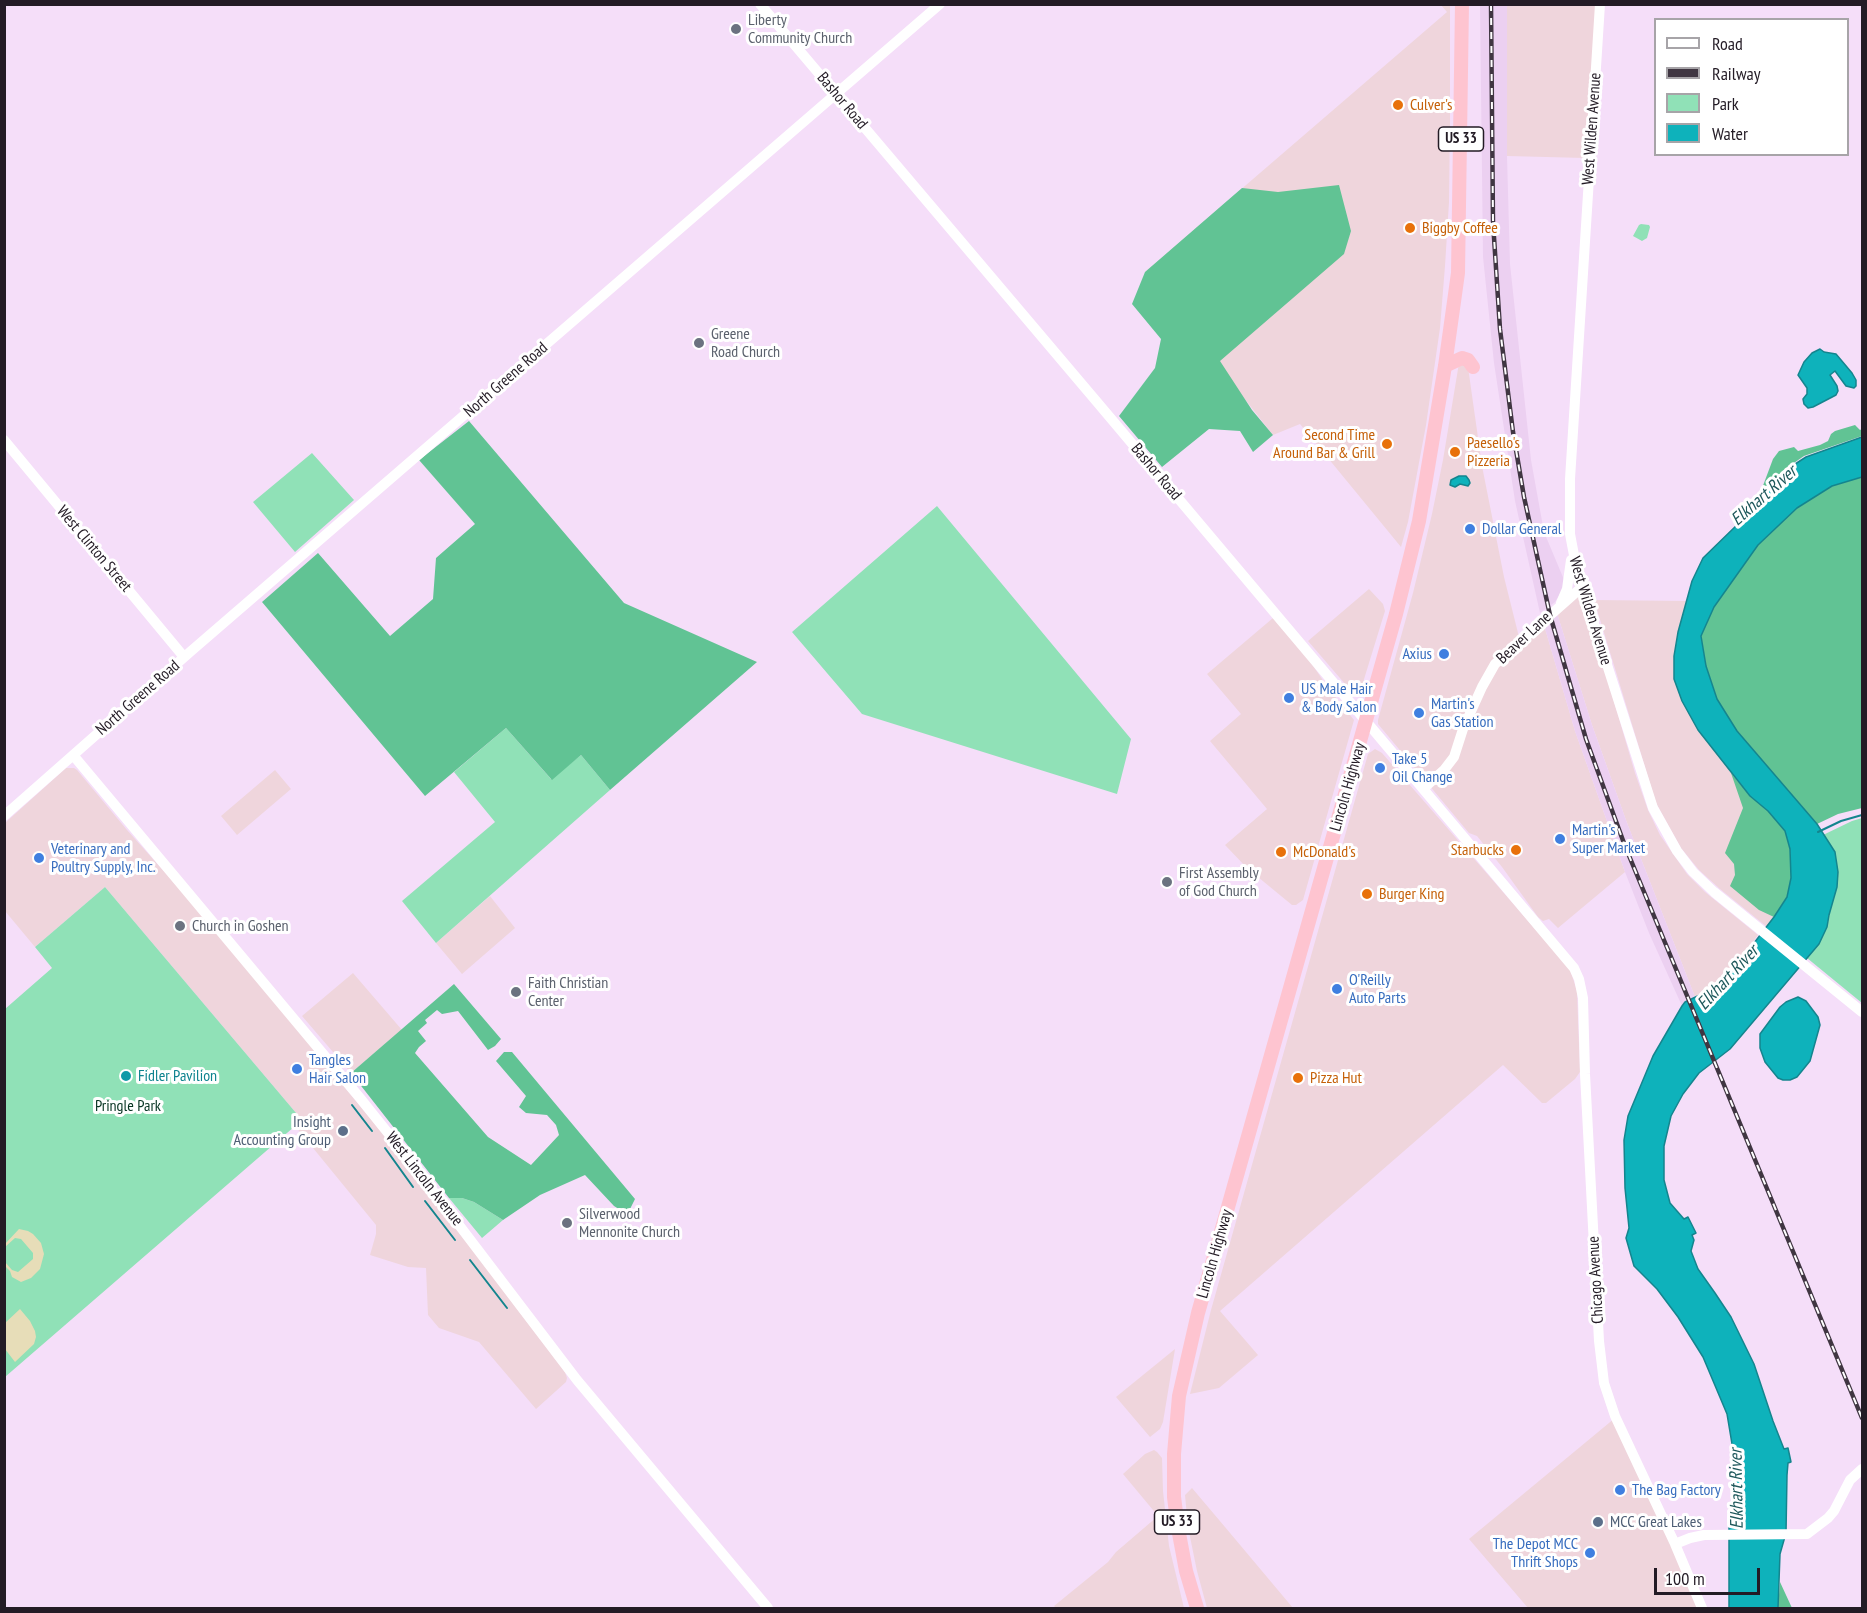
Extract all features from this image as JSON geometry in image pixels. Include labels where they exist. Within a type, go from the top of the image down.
[{"type":"highway","name":"Lincoln Highway","points":[[1197,1608],[1186,1570],[1174,1497],[1174,1434],[1179,1396],[1198,1313],[1411,558],[1429,467],[1458,273],[1462,4]]},
{"type":"highway","points":[[1445,366],[1462,358],[1468,360],[1473,367]]},
{"type":"street","name":"Bashor Road","points":[[760,4],[1551,940]]},
{"type":"street","name":"North Greene Road","points":[[4,816],[184,657],[940,4]]},
{"type":"street","name":"West Wilden Avenue","points":[[1600,4],[1570,479],[1569,524],[1572,550],[1647,790],[1665,832],[1693,872],[1714,892],[1863,1012]]},
{"type":"street","name":"West Clinton Street","points":[[4,440],[184,657]]},
{"type":"street","points":[[1559,606],[1567,589],[1572,550]]},
{"type":"street","name":"Beaver Lane","points":[[1424,788],[1444,770],[1454,757],[1463,729],[1490,672],[1502,658],[1582,587]]},
{"type":"street","name":"West Lincoln Avenue","points":[[73,755],[352,1089],[577,1380],[768,1608]]},
{"type":"street","name":"Chicago Avenue","points":[[1551,940],[1574,968],[1583,998],[1600,1362],[1604,1383],[1615,1416],[1675,1544],[1702,1608]]},
{"type":"street","points":[[1675,1544],[1697,1536],[1807,1534],[1834,1511],[1851,1480],[1863,1469]]},
{"type":"shaded area","points":[[1441,5],[1450,5],[1449,202],[1445,266],[1440,328],[1426,425],[1408,522],[1401,547],[1300,424],[1273,435],[1145,272],[1447,12]]},
{"type":"shaded area","points":[[1480,5],[1507,5],[1510,264],[1531,460],[1544,532],[1565,582],[1555,602],[1540,613],[1515,501],[1494,363],[1483,257]]},
{"type":"shaded area","points":[[1507,5],[1606,5],[1599,11],[1585,158],[1507,156]]},
{"type":"shaded area","points":[[1459,363],[1468,367],[1482,466],[1504,577],[1521,645],[1544,625],[1575,731],[1625,872],[1558,928],[1549,919],[1543,921],[1538,917],[1477,836],[1469,833],[1378,724],[1432,514]]},
{"type":"shaded area","points":[[1369,589],[1383,604],[1385,611],[1361,689],[1355,693],[1308,641]]},
{"type":"shaded area","points":[[1581,589],[1635,773],[1660,835],[1687,874],[1705,892],[1758,935],[1731,972],[1720,982],[1695,997],[1627,823],[1592,725],[1556,610]]},
{"type":"shaded area","points":[[1594,600],[1686,601],[1674,656],[1698,730],[1750,796],[1774,917],[1767,927],[1699,870],[1681,848],[1656,803]]},
{"type":"shaded area","points":[[1556,610],[1592,725],[1627,823],[1695,997],[1682,1006],[1625,872],[1575,731],[1544,625]]},
{"type":"shaded area","points":[[1273,618],[1310,661],[1354,720],[1303,900],[1296,905],[1292,905],[1247,868],[1225,845],[1267,809],[1210,741],[1241,714],[1207,674]]},
{"type":"shaded area","points":[[1375,749],[1382,753],[1570,969],[1577,991],[1580,1072],[1575,1079],[1546,1103],[1542,1103],[1503,1065],[1220,1311],[1258,1355],[1219,1388],[1190,1394],[1211,1310],[1368,754]]},
{"type":"shaded area","points":[[66,768],[77,770],[196,907],[399,1153],[565,1372],[566,1382],[536,1409],[479,1342],[439,1328],[428,1315],[426,1268],[408,1267],[370,1255],[376,1225],[295,1126],[302,1120],[105,887],[35,947],[5,911],[5,823]]},
{"type":"shaded area","points":[[275,770],[291,789],[237,835],[221,816]]},
{"type":"shaded area","points":[[490,896],[515,928],[462,974],[436,943]]},
{"type":"shaded area","points":[[353,973],[402,1030],[351,1073],[302,1016]]},
{"type":"shaded area","points":[[1175,1349],[1163,1422],[1160,1429],[1150,1437],[1116,1397]]},
{"type":"shaded area","points":[[1615,1418],[1702,1608],[1528,1608],[1469,1539]]},
{"type":"shaded area","points":[[1154,1450],[1162,1458],[1169,1546],[1184,1608],[1056,1608],[1054,1606],[1108,1562],[1116,1552],[1158,1516],[1123,1474],[1145,1454]]},
{"type":"shaded area","points":[[1192,1488],[1293,1608],[1207,1608],[1188,1527],[1185,1495]]},
{"type":"green space","points":[[1339,185],[1351,231],[1344,254],[1220,361],[1252,410],[1273,435],[1253,452],[1240,431],[1209,429],[1162,467],[1119,416],[1155,368],[1161,339],[1132,304],[1145,272],[1242,188],[1278,192]]},
{"type":"green space","points":[[1641,224],[1650,227],[1647,238],[1642,241],[1633,236]]},
{"type":"green space","points":[[469,421],[624,603],[757,662],[610,790],[581,755],[552,780],[506,728],[425,796],[262,602],[318,553],[390,636],[433,599],[436,558],[475,524],[419,460]]},
{"type":"green space","points":[[1855,425],[1860,430],[1862,429],[1862,436],[1804,456],[1788,467],[1758,499],[1773,459],[1779,451],[1794,447],[1798,451],[1820,445],[1828,441],[1835,431]]},
{"type":"green space","points":[[312,453],[354,500],[295,552],[253,502]]},
{"type":"green space","points":[[1862,477],[1862,808],[1838,814],[1817,824],[1737,731],[1717,699],[1706,666],[1701,636],[1714,607],[1758,545],[1797,508],[1832,486]]},
{"type":"green space","points":[[937,506],[1131,739],[1117,794],[862,714],[792,632]]},
{"type":"green space","points":[[506,728],[551,779],[581,755],[610,790],[436,943],[402,901],[495,822],[454,772]]},
{"type":"green space","points":[[1731,773],[1785,831],[1790,849],[1791,878],[1787,897],[1774,917],[1759,910],[1730,886],[1735,875],[1734,864],[1725,853],[1743,808]]},
{"type":"green space","points":[[1862,818],[1862,1003],[1807,958],[1819,944],[1827,927],[1837,887],[1835,852],[1823,835]]},
{"type":"green space","name":"Pringle Park","points":[[105,887],[302,1120],[5,1377],[5,1009],[52,968],[35,947]]},
{"type":"green space","points":[[454,984],[501,1039],[488,1050],[458,1011],[442,1014],[437,1010],[425,1020],[427,1023],[418,1031],[426,1041],[415,1053],[488,1137],[531,1165],[559,1135],[556,1125],[547,1115],[526,1113],[519,1107],[526,1096],[496,1061],[504,1052],[512,1052],[635,1199],[630,1209],[622,1211],[614,1206],[585,1175],[540,1195],[503,1220],[474,1202],[462,1198],[449,1198],[351,1073]]},
{"type":"green space","points":[[449,1198],[462,1198],[474,1202],[503,1220],[482,1238]]},
{"type":"green space","points":[[1780,1582],[1792,1608],[1778,1608]]},
{"type":"sand","points":[[19,1229],[33,1234],[41,1243],[44,1254],[40,1269],[31,1278],[21,1282],[12,1277],[4,1265],[5,1262],[12,1270],[18,1272],[33,1259],[33,1253],[21,1239],[15,1238],[5,1247],[5,1244]]},
{"type":"sand","points":[[20,1309],[30,1321],[36,1337],[34,1344],[15,1362],[5,1349],[5,1323]]},
{"type":"water","points":[[1820,349],[1836,354],[1852,373],[1856,386],[1854,388],[1846,386],[1835,371],[1830,375],[1837,386],[1836,395],[1808,408],[1803,399],[1807,394],[1807,388],[1798,375],[1804,362],[1812,353]]},
{"type":"water","name":"Elkhart River","points":[[1862,437],[1862,477],[1832,486],[1797,508],[1758,545],[1714,607],[1701,636],[1706,666],[1717,699],[1737,731],[1817,824],[1835,852],[1838,872],[1837,887],[1827,927],[1819,944],[1730,1049],[1699,1073],[1683,1094],[1671,1116],[1664,1146],[1664,1180],[1670,1203],[1684,1219],[1688,1217],[1696,1233],[1692,1235],[1694,1240],[1691,1251],[1698,1269],[1731,1317],[1754,1364],[1773,1421],[1784,1449],[1788,1448],[1791,1462],[1788,1463],[1786,1533],[1780,1554],[1778,1608],[1729,1608],[1729,1521],[1735,1511],[1732,1444],[1727,1414],[1703,1357],[1678,1317],[1657,1289],[1634,1266],[1626,1238],[1629,1228],[1624,1140],[1628,1116],[1653,1056],[1682,1006],[1685,1002],[1720,983],[1731,973],[1787,897],[1791,878],[1790,849],[1785,831],[1768,811],[1750,796],[1698,730],[1682,701],[1674,679],[1674,656],[1692,581],[1703,558],[1740,522],[1789,468],[1806,457]]},
{"type":"water","points":[[1459,476],[1466,476],[1470,483],[1468,486],[1450,485],[1451,480]]},
{"type":"water","points":[[1798,997],[1806,1001],[1818,1017],[1820,1025],[1810,1061],[1797,1077],[1783,1080],[1778,1078],[1765,1062],[1760,1048],[1760,1034],[1780,1007]]},
{"type":"waterway","points":[[1818,832],[1841,821],[1862,815]]},
{"type":"waterway","points":[[352,1105],[372,1131]]},
{"type":"waterway","points":[[385,1148],[413,1187]]},
{"type":"waterway","points":[[425,1201],[455,1240]]},
{"type":"waterway","points":[[470,1260],[507,1308]]},
{"type":"railway","points":[[1491,4],[1493,222],[1500,329],[1524,497],[1550,615],[1586,739],[1625,846],[1862,1418]]},
{"type":"place","name":"Liberty Community Church","points":[[736,29]]},
{"type":"place","name":"Culver's","points":[[1398,105]]},
{"type":"place","name":"Biggby Coffee","points":[[1410,228]]},
{"type":"place","name":"Greene Road Church","points":[[699,343]]},
{"type":"place","name":"Second Time Around Bar & Grill","points":[[1387,444]]},
{"type":"place","name":"Paesello's Pizzeria","points":[[1455,452]]},
{"type":"place","name":"Dollar General","points":[[1470,529]]},
{"type":"place","name":"Axius","points":[[1444,654]]},
{"type":"place","name":"US Male Hair & Body Salon","points":[[1289,698]]},
{"type":"place","name":"Martin's Gas Station","points":[[1419,713]]},
{"type":"place","name":"Take 5 Oil Change","points":[[1380,768]]},
{"type":"place","name":"Martin's Super Market","points":[[1560,839]]},
{"type":"place","name":"Starbucks","points":[[1516,850]]},
{"type":"place","name":"McDonald's","points":[[1281,852]]},
{"type":"place","name":"Veterinary and Poultry Supply, Inc.","points":[[39,858]]},
{"type":"place","name":"First Assembly of God Church","points":[[1167,882]]},
{"type":"place","name":"Burger King","points":[[1367,894]]},
{"type":"place","name":"Church in Goshen","points":[[180,926]]},
{"type":"place","name":"O'Reilly Auto Parts","points":[[1337,989]]},
{"type":"place","name":"Faith Christian Center","points":[[516,992]]},
{"type":"place","name":"Tangles Hair Salon","points":[[297,1069]]},
{"type":"place","name":"Fidler Pavilion","points":[[126,1076]]},
{"type":"place","name":"Pizza Hut","points":[[1298,1078]]},
{"type":"place","name":"Insight Accounting Group","points":[[343,1131]]},
{"type":"place","name":"Silverwood Mennonite Church","points":[[567,1223]]},
{"type":"place","name":"The Bag Factory","points":[[1620,1490]]},
{"type":"place","name":"MCC Great Lakes","points":[[1598,1522]]},
{"type":"place","name":"The Depot MCC Thrift Shops","points":[[1590,1553]]}]
